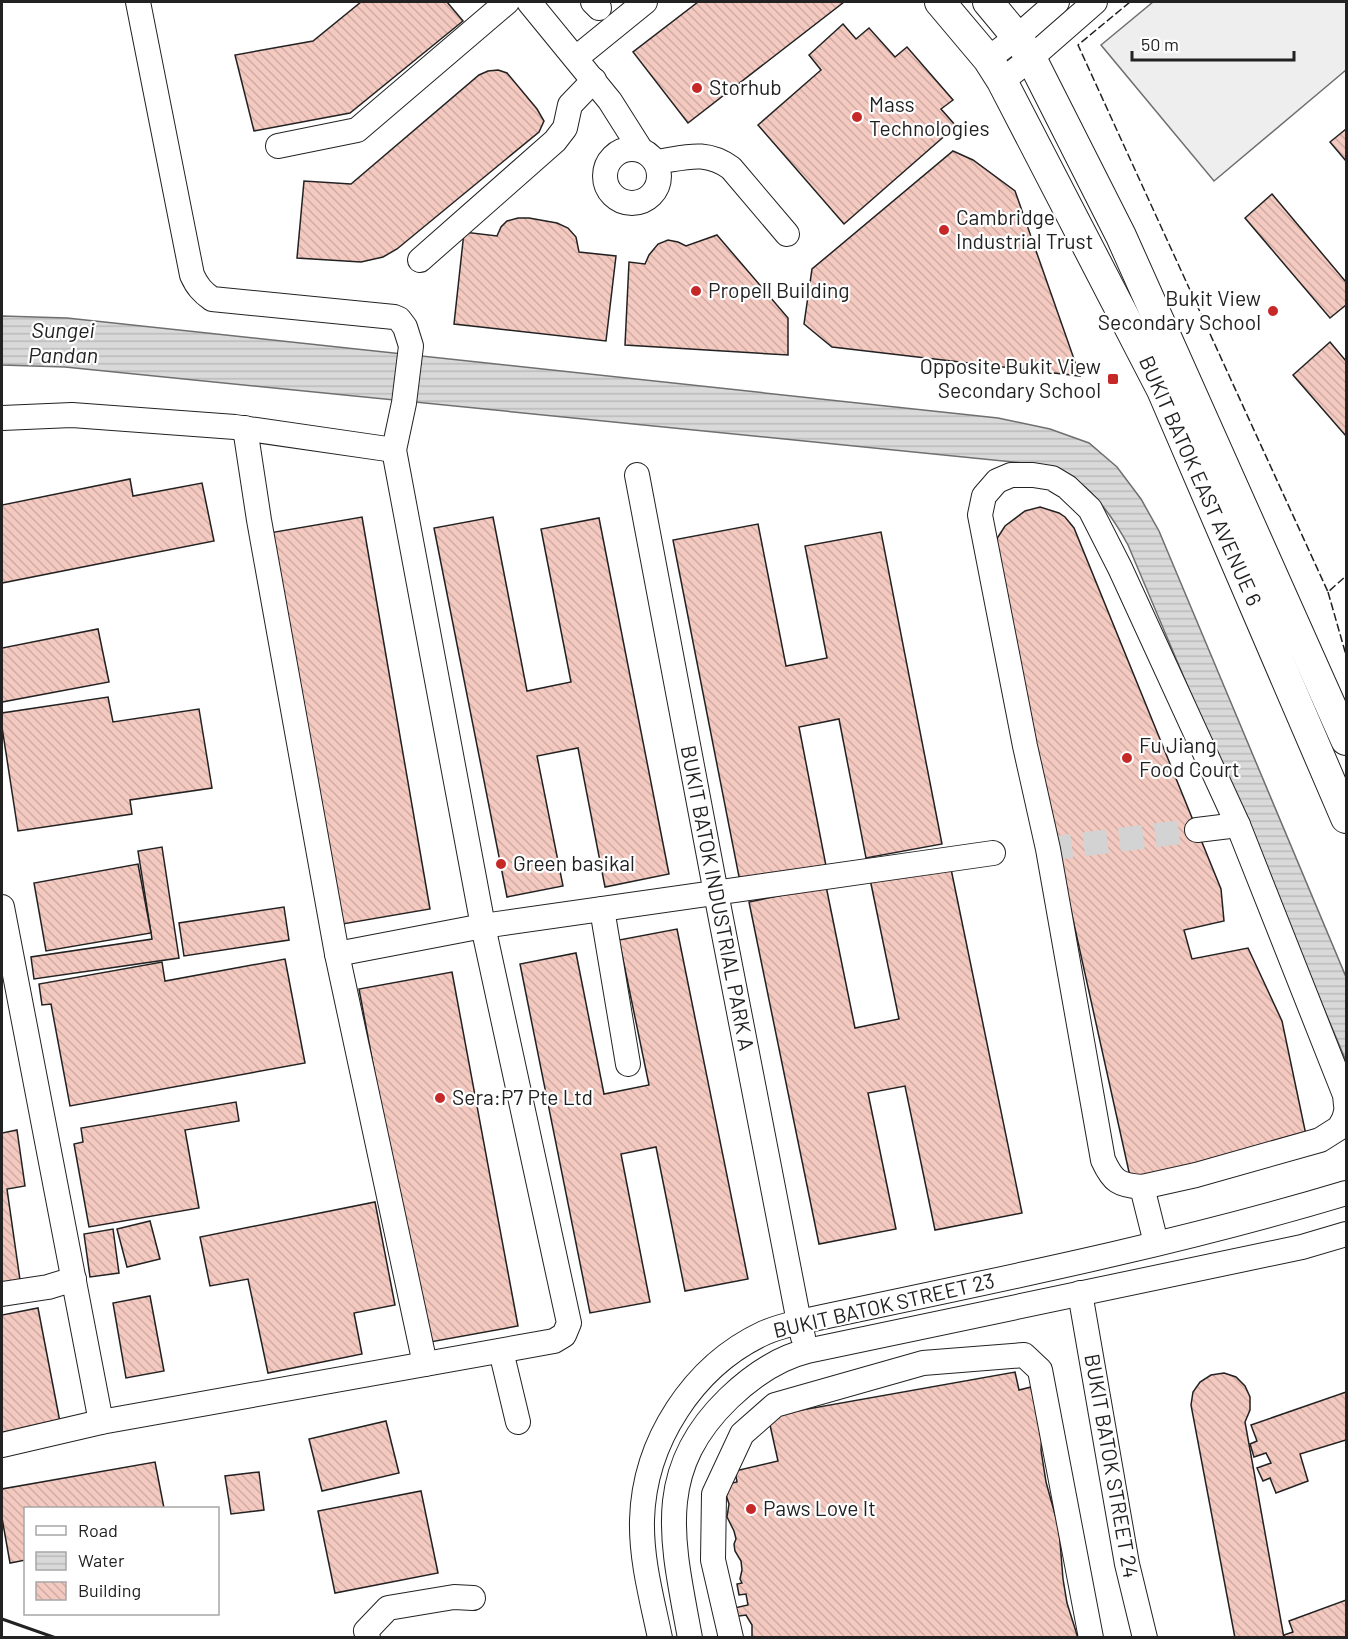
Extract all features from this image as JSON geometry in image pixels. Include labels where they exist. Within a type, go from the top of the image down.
[{"type":"main road","name":"BUKIT BATOK EAST AVENUE 6","points":[[940,2],[995,70],[1162,390],[1347,818]]},
{"type":"main road","name":"BUKIT BATOK EAST AVENUE 6","points":[[988,2],[1024,47],[1121,236],[1347,740]]},
{"type":"street","points":[[2,1445],[101,1422],[554,1341],[564,1335],[569,1323],[483,926],[394,450],[404,403],[411,346],[405,327],[399,319],[394,317],[212,298],[196,285],[192,275],[138,2]]},
{"type":"street","points":[[278,146],[357,130],[507,2]]},
{"type":"street","points":[[529,2],[594,80],[649,156],[698,155],[710,156],[721,161],[731,168],[787,234]]},
{"type":"street","points":[[576,58],[645,2]]},
{"type":"street","points":[[1024,47],[1057,2]]},
{"type":"street","points":[[995,70],[1024,47],[1095,2]]},
{"type":"street","points":[[420,260],[555,141],[565,128],[570,105],[594,80]]},
{"type":"street","points":[[2,418],[72,415],[245,428],[394,450]]},
{"type":"street","points":[[245,428],[259,520],[337,954],[425,1364]]},
{"type":"street","name":"BUKIT BATOK INDUSTRIAL PARK A","points":[[637,475],[799,1322],[807,1351]]},
{"type":"street","points":[[1347,1105],[1238,825],[1120,568],[1090,509],[1067,487],[1052,478],[1011,475],[997,481],[984,496],[980,515],[1025,746],[1048,849],[1103,1160],[1107,1169],[1118,1182],[1142,1187],[1196,1175],[1320,1140],[1339,1128],[1347,1112]]},
{"type":"street","points":[[1197,830],[1238,825]]},
{"type":"street","points":[[337,954],[483,926],[993,853]]},
{"type":"street","points":[[2,907],[101,1422]]},
{"type":"street","points":[[602,909],[628,1064]]},
{"type":"street","points":[[1142,1187],[1156,1244]]},
{"type":"street","name":"BUKIT BATOK STREET 23","points":[[660,1638],[643,1545],[642,1519],[652,1460],[682,1402],[713,1368],[747,1342],[764,1333],[799,1322],[1156,1244],[1347,1193]]},
{"type":"street","name":"BUKIT BATOK STREET 23","points":[[690,1638],[675,1555],[673,1525],[674,1505],[685,1461],[707,1421],[736,1391],[772,1365],[807,1351],[1302,1247],[1347,1234]]},
{"type":"street","points":[[2,1294],[48,1287],[74,1280]]},
{"type":"street","name":"BUKIT BATOK STREET 24","points":[[1080,1293],[1127,1564],[1145,1638]]},
{"type":"street","points":[[501,1352],[518,1422]]},
{"type":"street","points":[[731,1638],[713,1560],[714,1494],[742,1434],[775,1405],[923,1363],[1024,1355],[1040,1370],[1091,1638]]},
{"type":"street","points":[[368,1638],[366,1631],[388,1608],[454,1597],[473,1598]]},
{"type":"shaded area","points":[[1153,2],[1346,2],[1346,70],[1214,181],[1101,45]]},
{"type":"water","name":"Sungei Pandan","points":[[2,316],[67,318],[998,418],[1050,429],[1089,443],[1117,467],[1141,499],[1159,531],[1346,977],[1346,1061],[1128,545],[1100,502],[1086,488],[1065,474],[1043,465],[65,367],[2,365]]},
{"type":"building","points":[[361,2],[447,2],[463,21],[350,113],[254,131],[235,55],[313,41]]},
{"type":"building","name":"Storhub","points":[[698,2],[844,2],[688,123],[633,52]]},
{"type":"building","name":"Mass Technologies","points":[[843,24],[856,39],[869,28],[895,57],[907,47],[953,100],[941,109],[956,126],[844,224],[758,125],[821,70],[809,55]]},
{"type":"building","points":[[498,70],[507,73],[537,109],[544,121],[539,132],[397,249],[383,257],[361,262],[297,258],[304,181],[351,184],[479,75]]},
{"type":"building","points":[[1346,129],[1346,161],[1330,142]]},
{"type":"building","name":"Cambridge Industrial Trust","points":[[953,151],[973,160],[1015,191],[1080,376],[832,347],[804,324],[812,269]]},
{"type":"building","points":[[1272,194],[1346,282],[1346,305],[1330,318],[1245,218]]},
{"type":"building","points":[[518,218],[557,223],[568,228],[576,237],[579,252],[616,256],[606,341],[454,324],[464,232],[497,236],[507,221]]},
{"type":"building","name":"Propell Building","points":[[717,235],[788,318],[788,355],[625,345],[629,262],[645,264],[658,244],[668,240],[686,246]]},
{"type":"building","points":[[1330,342],[1346,361],[1346,436],[1293,375]]},
{"type":"building","points":[[130,479],[133,496],[202,483],[214,541],[2,583],[2,505]]},
{"type":"building","points":[[1040,507],[1059,513],[1074,528],[1221,889],[1224,921],[1184,930],[1192,959],[1248,948],[1282,1021],[1306,1135],[1131,1181],[993,559],[996,540],[1005,526],[1025,511]]},
{"type":"building","points":[[362,517],[430,909],[337,925],[269,533]]},
{"type":"building","points":[[493,517],[527,691],[571,682],[541,529],[599,518],[669,874],[605,887],[578,748],[537,756],[563,886],[507,897],[434,528]]},
{"type":"building","points":[[758,524],[786,666],[827,658],[805,546],[881,532],[942,844],[866,858],[839,719],[799,727],[827,871],[741,887],[673,540]]},
{"type":"building","points":[[98,629],[109,682],[2,702],[2,648]]},
{"type":"building","points":[[108,697],[113,722],[199,709],[212,788],[130,800],[132,814],[18,831],[2,727],[2,713]]},
{"type":"building","points":[[162,847],[179,958],[34,979],[31,957],[152,939],[138,851]]},
{"type":"building","points":[[138,864],[151,933],[46,951],[34,883]]},
{"type":"building","points":[[950,864],[1022,1213],[935,1230],[905,1086],[868,1093],[896,1229],[819,1244],[749,902],[826,886],[855,1028],[899,1019],[870,879]]},
{"type":"building","points":[[284,907],[289,940],[184,956],[179,923]]},
{"type":"building","points":[[677,929],[748,1279],[685,1291],[656,1147],[621,1154],[650,1302],[590,1313],[520,964],[576,953],[604,1094],[649,1085],[619,940]]},
{"type":"building","points":[[285,959],[305,1063],[70,1106],[51,1004],[42,1005],[39,984],[162,962],[165,981]]},
{"type":"building","points":[[452,972],[518,1326],[425,1343],[359,989]]},
{"type":"building","points":[[236,1102],[239,1121],[185,1130],[199,1208],[89,1227],[74,1144],[83,1142],[81,1128]]},
{"type":"building","points":[[17,1130],[25,1186],[7,1189],[20,1280],[2,1283],[2,1133]]},
{"type":"building","points":[[375,1202],[395,1305],[354,1313],[362,1354],[268,1373],[248,1279],[210,1286],[200,1237]]},
{"type":"building","points":[[150,1221],[160,1259],[127,1267],[117,1229]]},
{"type":"building","points":[[113,1229],[119,1273],[90,1277],[84,1234]]},
{"type":"building","points":[[150,1296],[164,1371],[126,1378],[113,1303]]},
{"type":"building","points":[[38,1308],[60,1422],[2,1433],[2,1315]]},
{"type":"building","points":[[1015,1372],[1019,1390],[1031,1387],[1042,1435],[1041,1450],[1046,1482],[1059,1529],[1067,1603],[1078,1638],[752,1638],[752,1625],[746,1615],[732,1617],[730,1609],[748,1605],[746,1594],[739,1595],[737,1584],[742,1583],[740,1579],[741,1561],[735,1551],[736,1539],[727,1517],[729,1504],[723,1485],[737,1482],[735,1471],[778,1461],[768,1416]]},
{"type":"building","points":[[1224,1373],[1236,1377],[1245,1386],[1250,1397],[1250,1410],[1245,1422],[1284,1638],[1235,1638],[1191,1405],[1193,1392],[1200,1382],[1211,1375]]},
{"type":"building","points":[[1346,1392],[1346,1440],[1300,1454],[1308,1481],[1276,1493],[1270,1478],[1263,1481],[1257,1468],[1271,1463],[1266,1453],[1254,1457],[1250,1444],[1257,1441],[1251,1425]]},
{"type":"building","points":[[386,1421],[399,1473],[322,1491],[309,1439]]},
{"type":"building","points":[[155,1462],[164,1507],[24,1507],[24,1560],[10,1563],[2,1518],[2,1489]]},
{"type":"building","points":[[259,1472],[264,1510],[231,1514],[225,1476]]},
{"type":"building","points":[[421,1491],[438,1573],[335,1593],[318,1511]]},
{"type":"building","points":[[1346,1600],[1346,1638],[1285,1638],[1284,1635],[1293,1632],[1289,1621]]},
{"type":"tunnel","points":[[1048,849],[1197,830]]},
{"type":"fence","points":[[1130,2],[1078,45],[1328,592],[1346,576]]},
{"type":"fence","points":[[1328,592],[1346,655]]},
{"type":"wall","points":[[2,1619],[56,1638]]},
{"type":"place","name":"Storhub","points":[[697,88]]},
{"type":"place","name":"Mass Technologies","points":[[857,117]]},
{"type":"place","name":"Cambridge Industrial Trust","points":[[944,230]]},
{"type":"place","name":"Propell Building","points":[[696,291]]},
{"type":"place","name":"Bukit View Secondary School","points":[[1273,311]]},
{"type":"place","name":"Opposite Bukit View Secondary School","points":[[1113,379]]},
{"type":"place","name":"Fu Jiang Food Court","points":[[1127,758]]},
{"type":"place","name":"Green basikal","points":[[501,864]]},
{"type":"place","name":"Sera:P7 Pte Ltd","points":[[440,1098]]},
{"type":"place","name":"Paws Love It","points":[[751,1509]]}]
